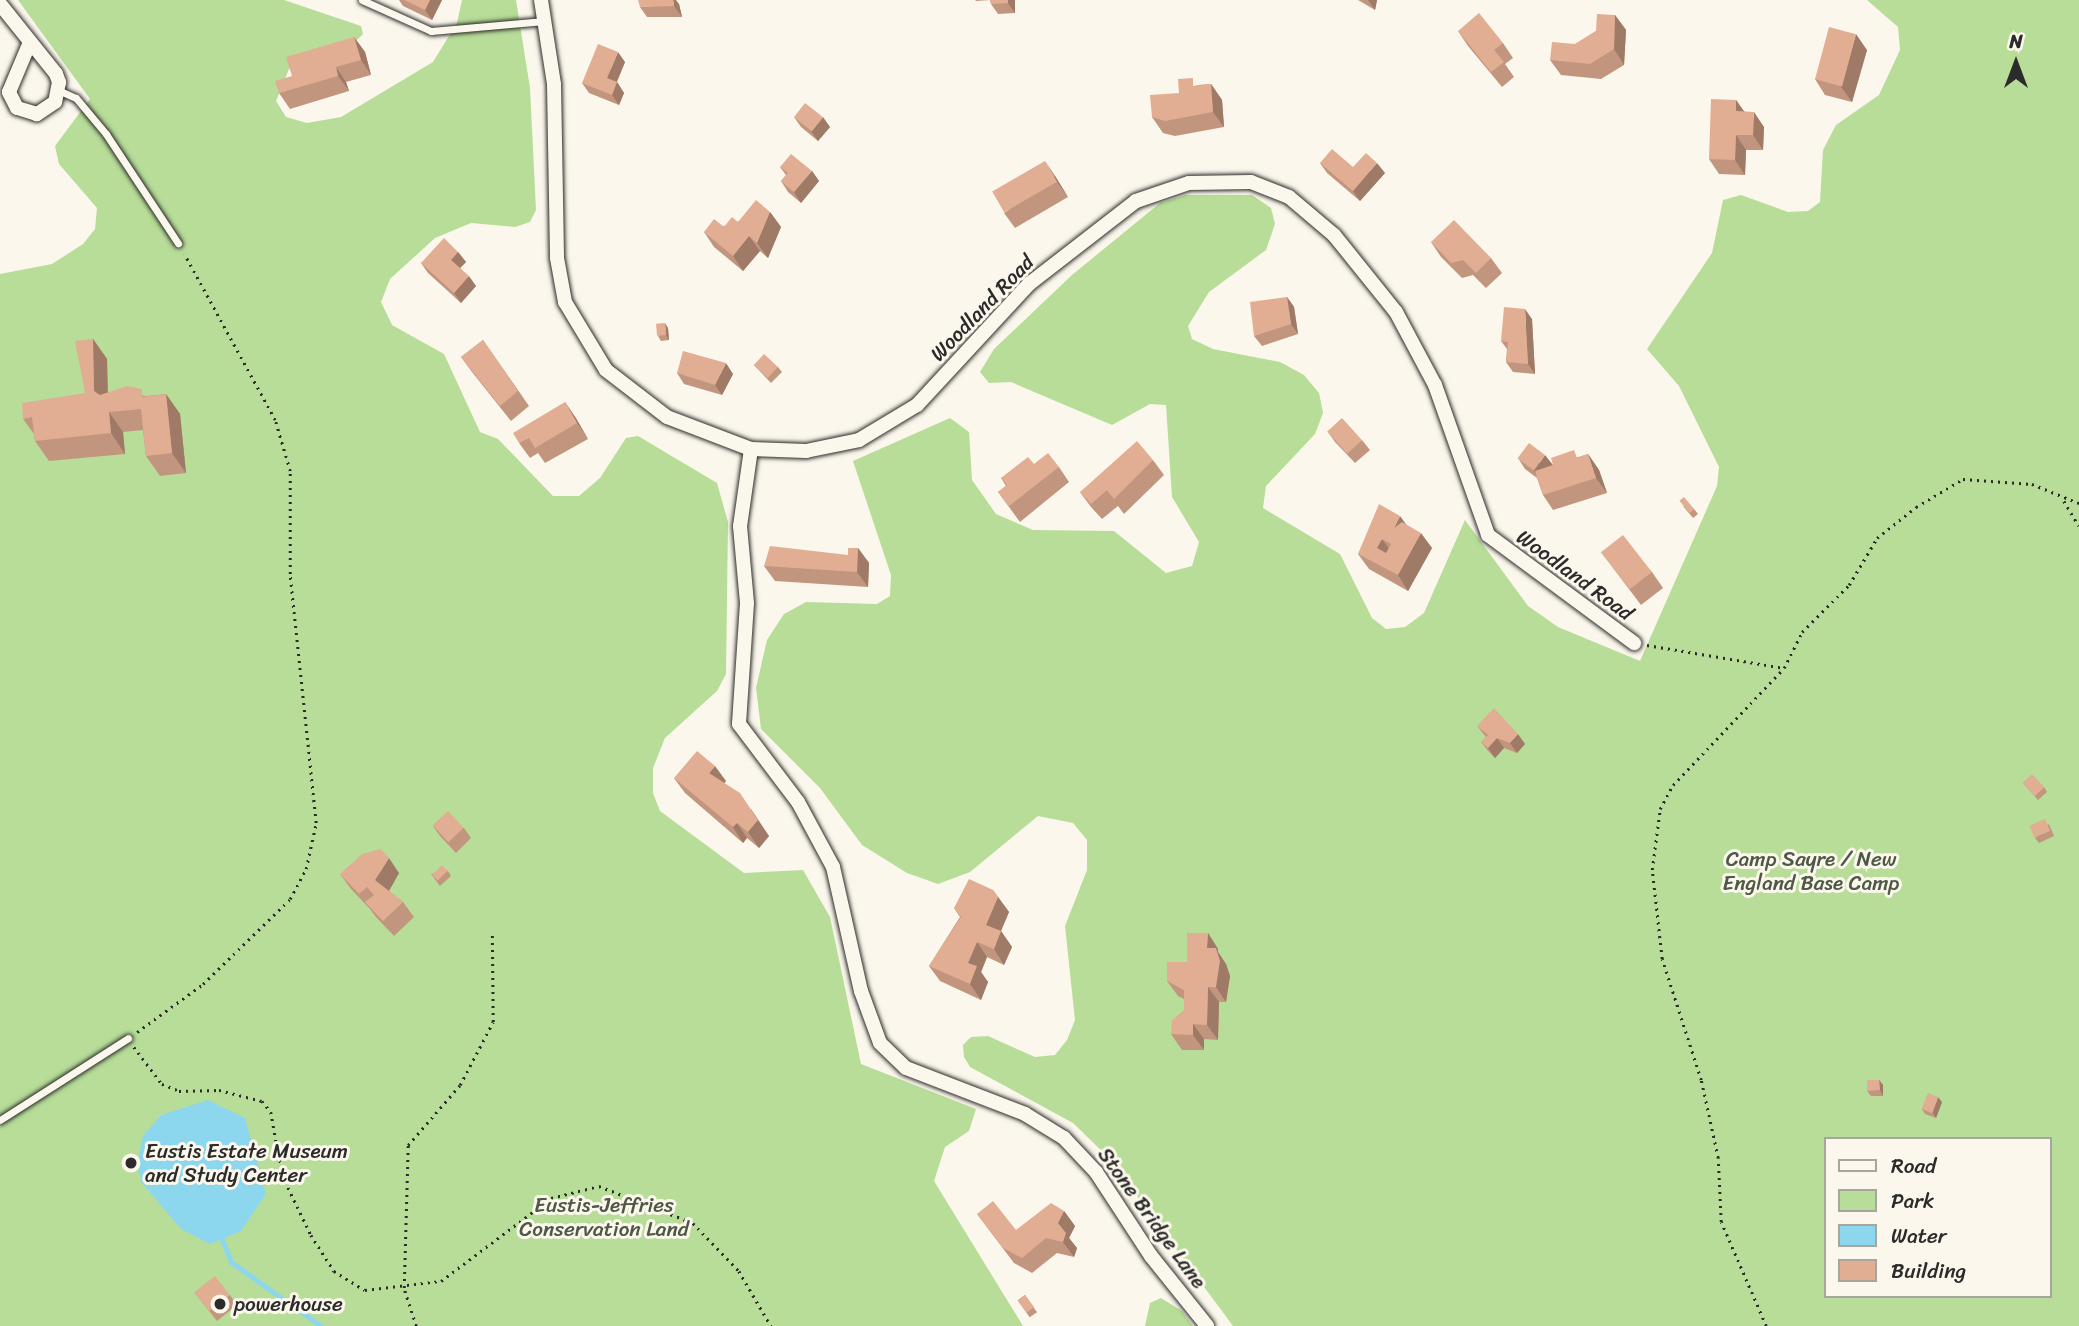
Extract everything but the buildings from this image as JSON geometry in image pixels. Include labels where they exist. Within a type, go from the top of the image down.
[{"type":"street","name":"Woodland Road","points":[[541,0],[555,104],[557,258],[571,316],[606,370],[651,407],[701,434],[751,449],[816,450],[875,432],[929,394],[1029,284],[1136,201],[1189,183],[1251,182],[1289,197],[1325,227],[1396,312],[1435,385],[1488,536],[1634,643]]},
{"type":"street","points":[[0,4],[56,74],[60,91],[52,106],[37,114],[12,101],[10,79],[30,42]]},
{"type":"street","name":"Stone Bridge Lane","points":[[751,449],[740,526],[747,603],[739,724],[826,850],[880,1043],[906,1068],[1018,1111],[1064,1138],[1096,1172],[1150,1256],[1207,1326]]},
{"type":"lane","points":[[362,0],[431,32],[545,20]]},
{"type":"lane","points":[[60,91],[76,98],[107,134],[178,243]]},
{"type":"lane","points":[[0,1120],[128,1038]]},
{"type":"path","points":[[178,243],[265,400],[286,452],[293,500],[291,583],[316,823],[306,869],[284,906],[203,984],[128,1038],[162,1084],[262,1101],[271,1112],[282,1175],[334,1271],[365,1290],[404,1288],[441,1281],[551,1198],[599,1186],[693,1223],[739,1271],[771,1326]]},
{"type":"path","points":[[1766,1326],[1721,1222],[1718,1158],[1690,1037],[1662,960],[1652,870],[1660,809],[1673,785],[1784,668],[1802,632],[1849,585],[1877,538],[1941,491],[1963,479],[1995,479],[2032,484],[2064,501],[2079,503]]},
{"type":"path","points":[[2064,501],[2079,526]]},
{"type":"path","points":[[1634,643],[1764,660],[1784,668]]},
{"type":"path","points":[[416,1326],[404,1288],[408,1145],[460,1085],[492,1022],[492,932]]},
{"type":"green space","name":"Eustis-Jeffries Conservation Land","points":[[18,0],[284,0],[361,26],[363,34],[354,43],[303,57],[289,69],[276,101],[286,117],[307,123],[341,117],[433,62],[457,23],[462,0],[516,0],[530,88],[536,210],[530,222],[515,227],[471,223],[435,238],[390,279],[381,302],[392,325],[444,354],[480,432],[498,439],[553,496],[579,496],[600,478],[626,438],[638,436],[717,483],[728,522],[726,674],[717,691],[665,738],[653,768],[653,793],[660,811],[744,873],[803,870],[830,917],[861,1064],[976,1109],[969,1131],[945,1147],[934,1181],[1023,1326],[0,1326],[0,274],[52,264],[83,244],[95,229],[97,208],[59,164],[55,146],[90,99]]},
{"type":"green space","name":"Camp Sayre / New England Base Camp","points":[[1867,0],[2079,0],[2079,1326],[1233,1326],[1108,1157],[1073,1123],[970,1067],[964,1057],[963,1045],[971,1037],[988,1036],[1035,1057],[1055,1055],[1067,1040],[1075,1020],[1065,926],[1087,870],[1087,840],[1073,823],[1038,816],[970,872],[938,884],[907,873],[862,845],[820,788],[761,729],[756,688],[767,640],[784,614],[806,602],[877,604],[890,596],[891,575],[853,461],[950,418],[969,432],[972,480],[996,514],[1033,530],[1114,531],[1166,573],[1192,566],[1199,542],[1172,497],[1166,405],[1150,404],[1112,425],[1011,382],[989,383],[980,372],[994,349],[1072,275],[1160,203],[1186,195],[1252,195],[1271,208],[1275,224],[1266,250],[1209,292],[1188,326],[1192,339],[1213,349],[1280,362],[1304,375],[1319,393],[1323,413],[1315,434],[1266,486],[1263,508],[1340,554],[1372,618],[1386,629],[1405,627],[1424,613],[1465,520],[1528,606],[1558,627],[1640,661],[1717,486],[1719,467],[1679,386],[1647,349],[1712,253],[1723,200],[1741,195],[1788,212],[1808,211],[1820,202],[1823,150],[1836,125],[1879,95],[1900,50],[1898,27]]},
{"type":"green space","points":[[1161,1298],[1182,1311],[1193,1326],[1145,1326],[1150,1303]]},
{"type":"water","points":[[208,1100],[245,1118],[266,1194],[241,1231],[210,1244],[181,1229],[142,1183],[137,1165],[143,1136],[161,1115]]},
{"type":"waterway","points":[[221,1237],[231,1262],[321,1326]]},
{"type":"place","name":"Eustis Estate Museum and Study Center","points":[[131,1163]]},
{"type":"place","name":"powerhouse","points":[[220,1304]]}]
